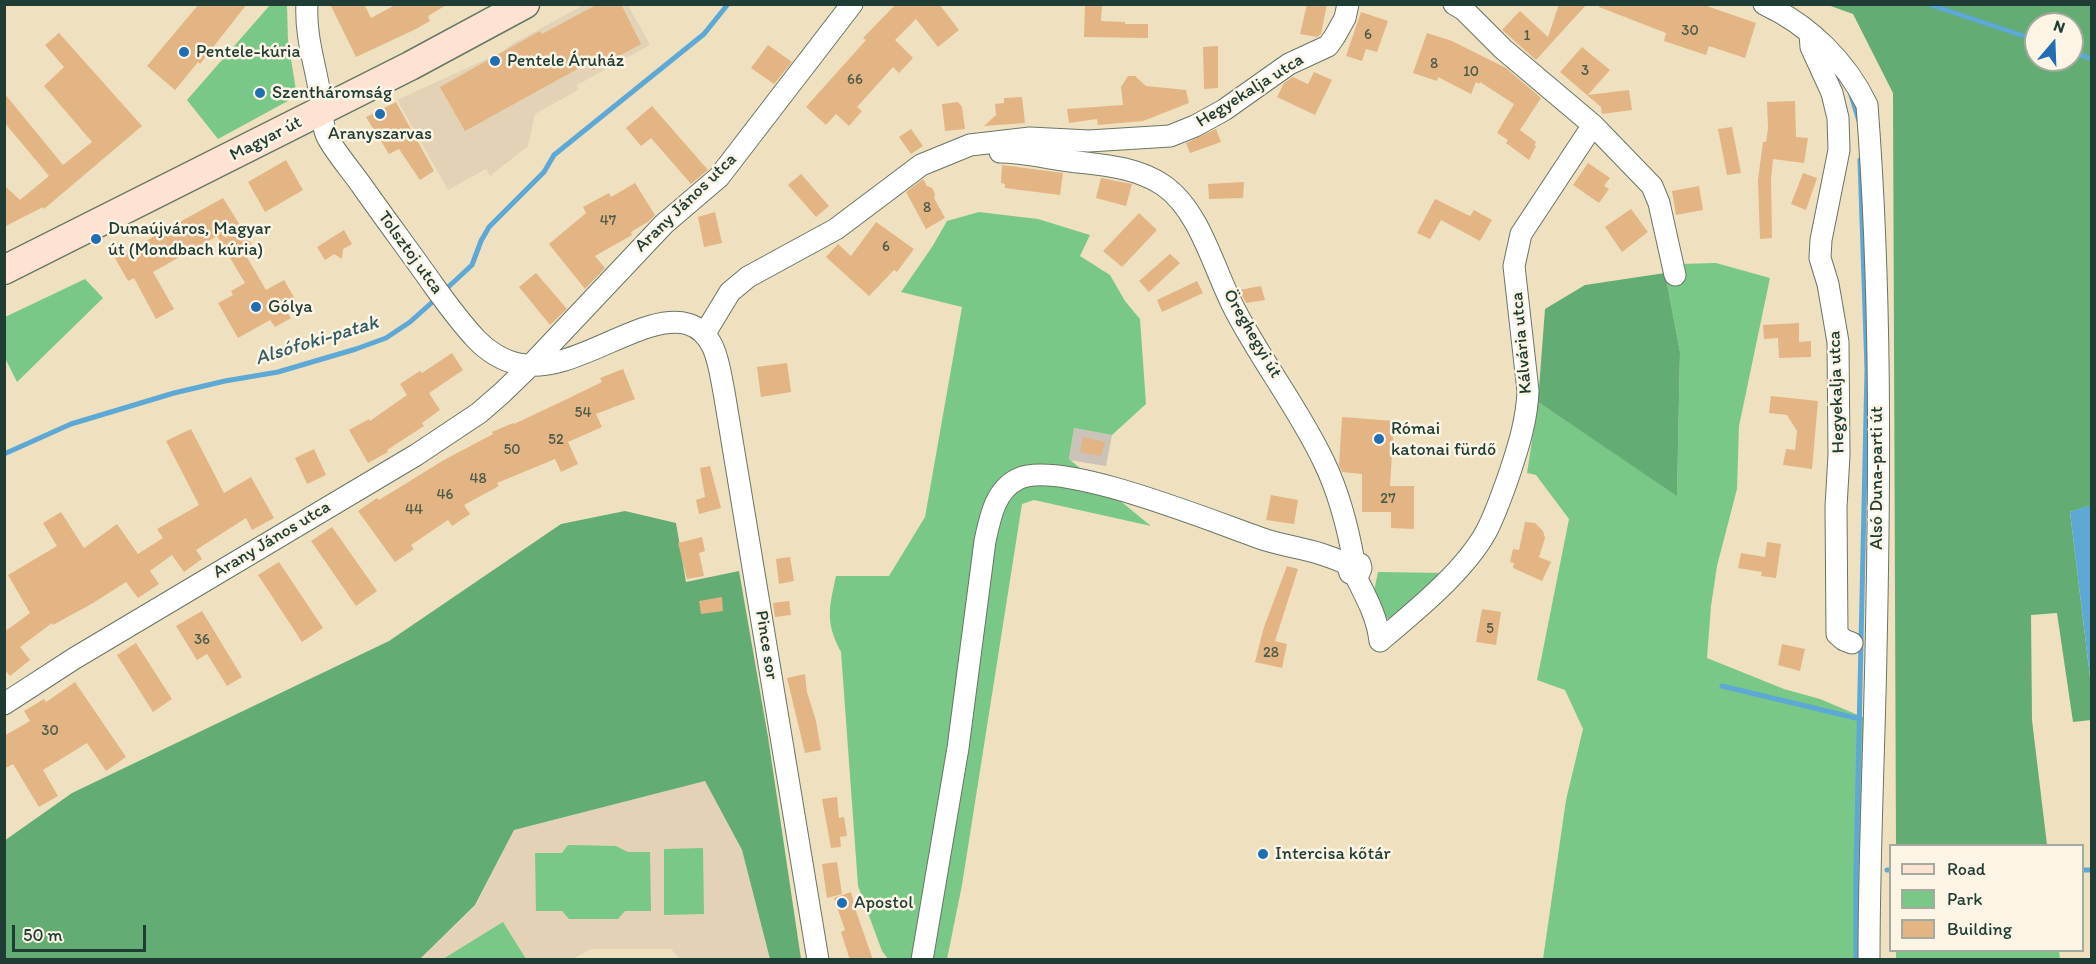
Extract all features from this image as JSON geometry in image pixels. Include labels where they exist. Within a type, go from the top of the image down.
[{"type":"street","name":"Tolsztoj utca","points":[[308,4],[306,20],[326,135],[439,293],[477,340],[498,357],[518,364],[531,365]]},
{"type":"street","name":"Magyar út","points":[[4,270],[525,4]]},
{"type":"street","name":"Arany János utca","points":[[4,704],[75,658],[416,454],[478,413],[531,365],[664,224],[719,177],[852,4]]},
{"type":"street","name":"Hegyekalja utca","points":[[1089,141],[1170,136],[1194,126],[1224,110],[1289,64],[1328,46],[1345,18],[1348,4]]},
{"type":"street","points":[[1454,4],[1464,10],[1503,49],[1593,125],[1652,186],[1659,202],[1676,275]]},
{"type":"street","name":"Alsó Duna-parti út","points":[[1764,4],[1804,28],[1827,47],[1860,90],[1867,105],[1878,377],[1876,650],[1869,960]]},
{"type":"street","name":"Hegyekalja utca","points":[[1804,28],[1832,93],[1838,118],[1839,150],[1821,240],[1820,258],[1828,284],[1838,342],[1837,634],[1852,643]]},
{"type":"street","name":"Kálvária utca","points":[[1380,641],[1445,582],[1486,533],[1494,514],[1513,462],[1527,411],[1528,391],[1514,266],[1516,250],[1521,234],[1593,125]]},
{"type":"street","name":"Öreghegyi út","points":[[1091,164],[1114,155],[1154,145],[1170,136]]},
{"type":"street","name":"Öreghegyi út","points":[[705,333],[730,292],[748,277],[836,229],[921,165],[970,145],[1030,138],[1089,141]]},
{"type":"street","name":"Öreghegyi út","points":[[942,155],[1020,152],[1111,166],[1140,174],[1164,186],[1180,200],[1196,222],[1235,310],[1326,464],[1349,533],[1353,567],[1378,624],[1380,641]]},
{"type":"street","points":[[531,365],[556,362],[581,355],[654,325],[677,322],[691,325],[705,333]]},
{"type":"street","name":"Pince sor","points":[[705,333],[714,349],[724,392],[818,960]]},
{"type":"street","points":[[922,960],[958,748],[985,541],[992,510],[1004,488],[1018,478],[1038,473],[1061,475],[1103,485],[1269,540],[1318,551],[1353,567]]},
{"type":"shaded area","points":[[584,5],[628,5],[650,45],[577,85],[578,90],[535,114],[528,146],[490,176],[486,169],[448,190],[397,100],[502,52],[512,44]]},
{"type":"shaded area","points":[[1074,428],[1112,435],[1106,466],[1069,460]]},
{"type":"shaded area","points":[[705,781],[742,850],[770,959],[680,959],[671,949],[591,949],[573,959],[420,960],[476,905],[514,830]]},
{"type":"green space","points":[[270,5],[287,5],[288,41],[297,96],[218,139],[187,100]]},
{"type":"green space","points":[[1828,5],[2091,5],[2092,505],[2070,512],[2091,685],[2091,720],[2073,722],[2057,613],[2031,615],[2032,720],[2047,844],[1896,844],[1893,93],[1853,14]]},
{"type":"green space","points":[[979,212],[1038,219],[1090,235],[1080,256],[1110,275],[1125,301],[1140,319],[1146,404],[1112,435],[1074,428],[1069,459],[1151,526],[1034,500],[1022,504],[962,885],[947,959],[888,959],[882,951],[858,886],[841,652],[832,632],[830,606],[836,576],[889,576],[925,517],[962,307],[901,292],[947,221]]},
{"type":"green space","points":[[1716,263],[1770,278],[1739,426],[1737,489],[1717,566],[1707,658],[1865,718],[1863,959],[1543,959],[1566,800],[1583,729],[1565,690],[1537,680],[1569,519],[1536,475],[1527,473],[1538,402],[1677,495],[1680,352],[1665,273],[1679,264]]},
{"type":"green space","points":[[1665,273],[1680,352],[1677,496],[1538,402],[1545,309],[1585,285]]},
{"type":"green space","points":[[85,279],[103,298],[17,382],[5,358],[5,317]]},
{"type":"green space","points":[[625,511],[676,523],[686,582],[739,571],[768,737],[801,959],[770,959],[742,850],[705,781],[514,830],[475,905],[420,959],[5,959],[4,841],[72,793],[389,641],[561,524]]},
{"type":"green space","points":[[1378,572],[1448,573],[1391,619],[1386,618],[1374,591]]},
{"type":"green space","points":[[568,845],[616,846],[628,852],[650,852],[651,911],[625,911],[618,919],[569,919],[562,911],[536,911],[535,853],[562,853]]},
{"type":"green space","points":[[703,848],[704,914],[664,915],[664,849]]},
{"type":"green space","points":[[503,922],[526,959],[443,959]]},
{"type":"green space","points":[[1896,952],[2059,952],[2060,959],[1896,959]]},
{"type":"water","points":[[2092,505],[2091,685],[2070,512]]},
{"type":"building","name":"Pentele-kúria","points":[[199,4],[247,4],[200,64],[198,62],[175,90],[147,66]]},
{"type":"building","points":[[330,4],[364,4],[371,18],[397,4],[448,4],[428,16],[430,21],[356,57]]},
{"type":"building","points":[[598,4],[621,4],[641,44],[593,70],[588,63],[465,131],[440,87],[540,31],[542,34]]},
{"type":"building","points":[[896,4],[939,4],[959,30],[938,47],[916,19],[895,40],[913,58],[899,73],[893,67],[857,107],[862,111],[849,126],[836,114],[826,125],[806,107],[866,40],[863,38]]},
{"type":"building","points":[[1307,4],[1327,4],[1321,34],[1317,37],[1300,34]]},
{"type":"building","points":[[1559,4],[1587,4],[1536,60],[1502,30],[1520,11],[1548,37]]},
{"type":"building","points":[[1600,4],[1701,4],[1756,23],[1745,58],[1709,46],[1706,55],[1664,41],[1666,33],[1599,7]]},
{"type":"building","points":[[1085,5],[1102,5],[1101,21],[1148,24],[1148,38],[1084,37]]},
{"type":"building","points":[[1361,12],[1388,21],[1377,52],[1366,49],[1362,61],[1346,56]]},
{"type":"building","points":[[59,33],[142,126],[44,209],[43,207],[4,227],[4,185],[20,200],[49,176],[4,122],[4,93],[63,165],[92,142],[44,86],[64,67],[45,45]]},
{"type":"building","points":[[1427,33],[1452,41],[1506,68],[1541,98],[1520,130],[1536,142],[1529,160],[1506,143],[1508,140],[1497,133],[1514,104],[1480,82],[1479,84],[1476,82],[1471,94],[1438,77],[1437,81],[1413,73]]},
{"type":"building","points":[[768,45],[792,62],[774,84],[751,68]]},
{"type":"building","points":[[1218,46],[1218,88],[1204,89],[1203,47]]},
{"type":"building","points":[[1582,47],[1610,70],[1588,95],[1629,90],[1632,110],[1602,114],[1601,107],[1560,72]]},
{"type":"building","points":[[1314,72],[1332,80],[1315,115],[1277,97],[1284,83],[1293,77],[1308,84]]},
{"type":"building","points":[[1128,76],[1135,76],[1146,86],[1186,90],[1189,103],[1143,121],[1098,125],[1097,119],[1069,123],[1067,109],[1123,105],[1121,87]]},
{"type":"building","points":[[1022,97],[1025,123],[984,126],[996,115],[995,104],[1004,103],[1004,98]]},
{"type":"building","points":[[1795,101],[1796,137],[1808,138],[1804,163],[1773,159],[1772,238],[1760,239],[1758,180],[1763,142],[1766,142],[1768,128],[1767,102]]},
{"type":"building","points":[[396,102],[434,171],[420,180],[399,149],[389,154],[366,117]]},
{"type":"building","points":[[958,102],[962,107],[965,129],[945,131],[942,104]]},
{"type":"building","points":[[652,106],[708,170],[691,184],[651,138],[641,146],[626,128]]},
{"type":"building","points":[[1732,127],[1741,173],[1727,175],[1718,129]]},
{"type":"building","points":[[911,129],[923,146],[911,154],[899,137]]},
{"type":"building","points":[[1216,129],[1221,142],[1190,153],[1186,143]]},
{"type":"building","points":[[286,160],[303,190],[265,212],[248,182]]},
{"type":"building","points":[[1588,163],[1610,178],[1604,186],[1609,189],[1599,203],[1573,185]]},
{"type":"building","points":[[1002,165],[1063,173],[1060,195],[1005,188],[1005,184],[1001,183]]},
{"type":"building","points":[[1803,173],[1817,178],[1806,210],[1791,204]]},
{"type":"building","points":[[801,174],[829,206],[816,217],[788,185]]},
{"type":"building","points":[[1101,178],[1132,184],[1126,206],[1096,198]]},
{"type":"building","points":[[923,179],[927,186],[932,188],[934,198],[945,218],[926,229],[906,192]]},
{"type":"building","points":[[1244,182],[1243,198],[1209,199],[1208,184]]},
{"type":"building","points":[[635,183],[655,215],[631,232],[632,235],[595,256],[605,268],[585,289],[549,244],[586,213],[583,207],[609,193],[611,197]]},
{"type":"building","points":[[1699,186],[1703,210],[1676,215],[1672,191]]},
{"type":"building","points":[[223,198],[254,248],[245,254],[266,290],[284,280],[298,304],[286,311],[291,318],[275,327],[270,320],[238,338],[218,303],[233,295],[231,291],[245,283],[217,236],[153,272],[174,309],[156,319],[134,278],[128,281],[115,258]]},
{"type":"building","points":[[1435,199],[1470,216],[1474,210],[1492,220],[1480,241],[1441,220],[1430,239],[1417,233]]},
{"type":"building","points":[[1631,209],[1648,232],[1622,252],[1605,227]]},
{"type":"building","points":[[715,212],[722,243],[704,247],[698,217]]},
{"type":"building","points":[[1139,213],[1157,230],[1122,267],[1103,251]]},
{"type":"building","points":[[876,222],[914,249],[897,272],[894,270],[869,296],[826,257],[838,244],[851,256]]},
{"type":"building","points":[[344,230],[352,244],[343,249],[342,259],[334,254],[325,260],[317,247]]},
{"type":"building","points":[[1170,254],[1180,263],[1149,292],[1139,281]]},
{"type":"building","points":[[536,273],[567,309],[550,325],[519,287]]},
{"type":"building","points":[[1197,281],[1203,293],[1162,312],[1157,300]]},
{"type":"building","points":[[1261,286],[1265,300],[1246,303],[1239,290]]},
{"type":"building","points":[[1799,323],[1799,342],[1811,341],[1811,357],[1779,358],[1778,338],[1764,339],[1763,325]]},
{"type":"building","points":[[452,353],[463,370],[429,393],[440,410],[422,423],[424,426],[387,450],[388,452],[368,463],[349,430],[369,419],[370,421],[407,395],[400,384],[420,371],[422,373]]},
{"type":"building","points":[[787,363],[791,392],[761,397],[757,367]]},
{"type":"building","points":[[623,369],[635,399],[596,414],[602,427],[568,442],[578,464],[561,472],[555,459],[497,483],[499,486],[464,505],[470,514],[452,526],[448,520],[411,545],[414,549],[395,562],[358,511],[377,498],[379,500],[444,460],[493,434],[492,432],[565,400],[602,382],[600,378]]},
{"type":"building","points":[[1771,396],[1818,401],[1812,469],[1783,465],[1786,449],[1795,450],[1797,431],[1787,415],[1769,413]]},
{"type":"building","points":[[1342,417],[1394,421],[1390,486],[1414,486],[1414,529],[1391,528],[1391,512],[1362,512],[1362,474],[1342,472],[1339,465]]},
{"type":"building","points":[[191,429],[224,493],[251,477],[274,518],[252,530],[246,518],[196,550],[202,559],[184,572],[172,555],[150,571],[159,584],[138,598],[126,582],[93,603],[53,625],[52,623],[20,647],[30,660],[10,676],[4,669],[4,627],[7,630],[30,613],[8,575],[57,546],[43,523],[61,512],[84,548],[117,524],[138,554],[163,538],[157,529],[199,505],[166,441]]},
{"type":"building","points":[[1083,437],[1105,442],[1101,456],[1080,452]]},
{"type":"building","points":[[314,449],[326,475],[307,484],[295,458]]},
{"type":"building","points":[[710,466],[721,508],[699,514],[696,500],[705,497],[700,468]]},
{"type":"building","points":[[1271,495],[1298,500],[1294,524],[1266,520]]},
{"type":"building","points":[[1525,522],[1535,523],[1543,531],[1545,538],[1539,557],[1551,562],[1542,581],[1513,568],[1514,563],[1510,562],[1513,549],[1519,550]]},
{"type":"building","points":[[332,527],[377,591],[356,606],[311,541]]},
{"type":"building","points":[[702,537],[705,551],[699,553],[704,576],[687,579],[678,543]]},
{"type":"building","points":[[1767,542],[1781,544],[1776,578],[1761,576],[1762,572],[1738,568],[1741,553],[1765,557]]},
{"type":"building","points":[[790,557],[794,581],[779,584],[776,559]]},
{"type":"building","points":[[279,562],[323,628],[302,642],[258,575]]},
{"type":"building","points":[[1287,566],[1298,569],[1275,641],[1287,644],[1282,668],[1255,662],[1264,627]]},
{"type":"building","points":[[722,597],[723,611],[701,614],[699,601]]},
{"type":"building","points":[[789,601],[791,615],[775,617],[773,603]]},
{"type":"building","points":[[1482,609],[1501,612],[1496,645],[1476,642]]},
{"type":"building","points":[[202,611],[242,677],[227,686],[207,654],[197,660],[176,626]]},
{"type":"building","points":[[136,643],[172,699],[153,712],[117,655]]},
{"type":"building","points":[[1782,644],[1805,649],[1800,671],[1778,665]]},
{"type":"building","points":[[805,674],[821,750],[805,753],[787,678]]},
{"type":"building","points":[[75,682],[126,757],[106,771],[87,743],[43,770],[58,796],[39,807],[13,764],[4,769],[4,736],[30,721],[24,711],[44,699],[46,702]]},
{"type":"building","points":[[837,797],[839,818],[844,817],[847,836],[840,837],[841,847],[831,848],[822,799]]},
{"type":"building","points":[[837,862],[842,894],[827,898],[822,864]]},
{"type":"building","points":[[851,892],[873,960],[850,960],[841,932],[845,930],[834,898]]},
{"type":"waterway","name":"Alsófoki-patak","points":[[445,290],[472,265],[489,227],[544,172],[554,155],[704,34],[728,4]]},
{"type":"waterway","points":[[1928,4],[2024,36]]},
{"type":"waterway","points":[[2084,56],[2092,59]]},
{"type":"waterway","points":[[1851,95],[1859,121]]},
{"type":"waterway","points":[[1856,960],[1867,370],[1860,160]]},
{"type":"waterway","name":"Alsófoki-patak","points":[[4,454],[71,424],[174,393],[278,372],[356,349],[386,338],[410,322],[438,297]]},
{"type":"waterway","points":[[1722,686],[1860,719]]},
{"type":"waterway","points":[[2084,870],[2092,870]]},
{"type":"place","name":"Pentele-kúria","points":[[184,52]]},
{"type":"place","name":"Pentele Áruház","points":[[495,61]]},
{"type":"place","name":"Szentháromság","points":[[260,93]]},
{"type":"place","name":"Aranyszarvas","points":[[380,114]]},
{"type":"place","name":"Dunaújváros, Magyar út (Mondbach kúria)","points":[[96,239]]},
{"type":"place","name":"Gólya","points":[[256,307]]},
{"type":"place","name":"Római katonai fürdő","points":[[1379,439]]},
{"type":"place","name":"Intercisa kőtár","points":[[1263,854]]},
{"type":"place","name":"Apostol","points":[[842,903]]}]
